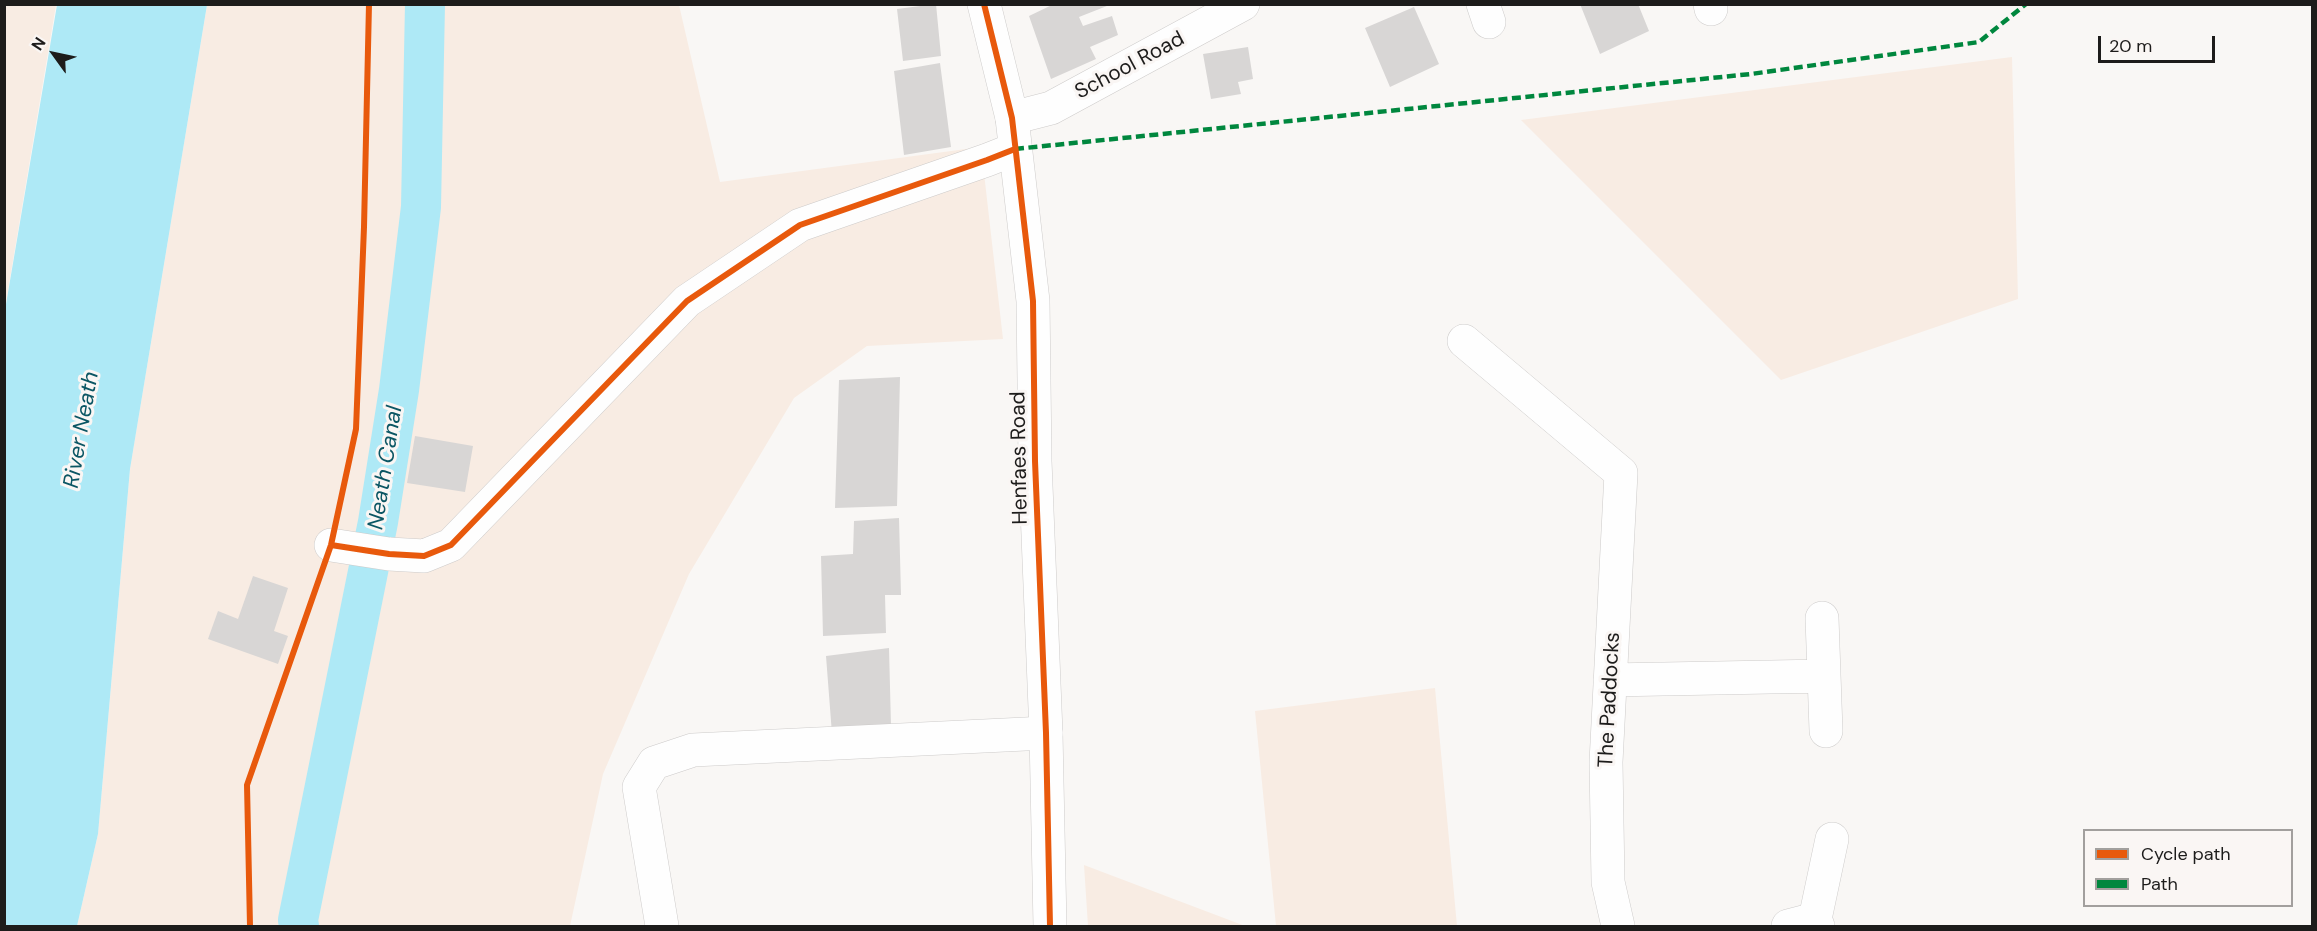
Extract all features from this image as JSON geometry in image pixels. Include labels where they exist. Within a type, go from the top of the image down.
[{"type":"street","name":"Henfaes Road","points":[[984,4],[1014,134],[1033,301],[1035,461],[1046,733],[1049,921]]},
{"type":"street","name":"School Road","points":[[344,547],[389,554],[424,556],[451,545],[687,300],[800,225],[1014,134],[1051,108],[1239,6]]},
{"type":"street","name":"The Paddocks","points":[[1464,341],[1621,473],[1606,762],[1608,882],[1618,927]]},
{"type":"street","points":[[1822,618],[1826,731]]},
{"type":"street","points":[[1610,680],[1824,676]]},
{"type":"street","points":[[662,927],[639,787],[654,763],[693,750],[1046,733]]},
{"type":"street","points":[[1807,924],[1832,839]]},
{"type":"shaded area","points":[[4,5],[56,5],[5,308]]},
{"type":"shaded area","points":[[207,5],[679,5],[720,182],[981,147],[1003,339],[867,346],[794,398],[689,574],[603,774],[570,926],[77,926],[98,834],[130,469]]},
{"type":"shaded area","points":[[2012,57],[2018,299],[1781,380],[1521,120]]},
{"type":"shaded area","points":[[1435,688],[1457,926],[1276,926],[1255,711]]},
{"type":"shaded area","points":[[1084,865],[1245,926],[1088,926]]},
{"type":"water","name":"River Neath","points":[[57,5],[207,5],[130,469],[98,834],[77,926],[5,926],[5,310]]},
{"type":"water","points":[[399,390],[409,396],[387,526],[378,522],[368,523],[389,393]]},
{"type":"building","points":[[936,4],[941,56],[903,61],[897,9]]},
{"type":"building","points":[[1054,4],[1112,4],[1079,17],[1083,26],[1112,16],[1118,35],[1090,47],[1096,59],[1051,79],[1029,16]]},
{"type":"building","points":[[1580,4],[1638,4],[1649,31],[1600,54]]},
{"type":"building","points":[[1414,7],[1439,64],[1390,87],[1365,28]]},
{"type":"building","points":[[1248,47],[1253,79],[1238,82],[1241,94],[1211,99],[1203,54]]},
{"type":"building","points":[[940,63],[951,147],[904,155],[894,71]]},
{"type":"building","points":[[900,377],[897,506],[835,508],[839,380]]},
{"type":"building","points":[[415,436],[473,446],[465,492],[407,483]]},
{"type":"building","points":[[899,518],[901,595],[885,595],[886,633],[823,636],[821,556],[853,554],[854,521]]},
{"type":"building","points":[[253,576],[288,588],[274,631],[288,636],[278,664],[208,639],[218,611],[238,619]]},
{"type":"building","points":[[889,648],[891,726],[832,734],[826,656]]},
{"type":"waterway","name":"Neath Canal","points":[[299,926],[298,920],[378,522],[399,390],[421,207],[425,4]]},
{"type":"marked path","points":[[1015,149],[1751,74],[1979,42],[2026,4]]},
{"type":"cycle path","points":[[250,926],[247,785],[331,545],[356,429],[364,227],[369,4]]},
{"type":"cycle path","points":[[984,4],[1012,118],[1033,301],[1035,461],[1046,733],[1050,926]]},
{"type":"cycle path","points":[[331,545],[389,554],[424,556],[451,545],[687,301],[800,225],[1015,149]]}]
